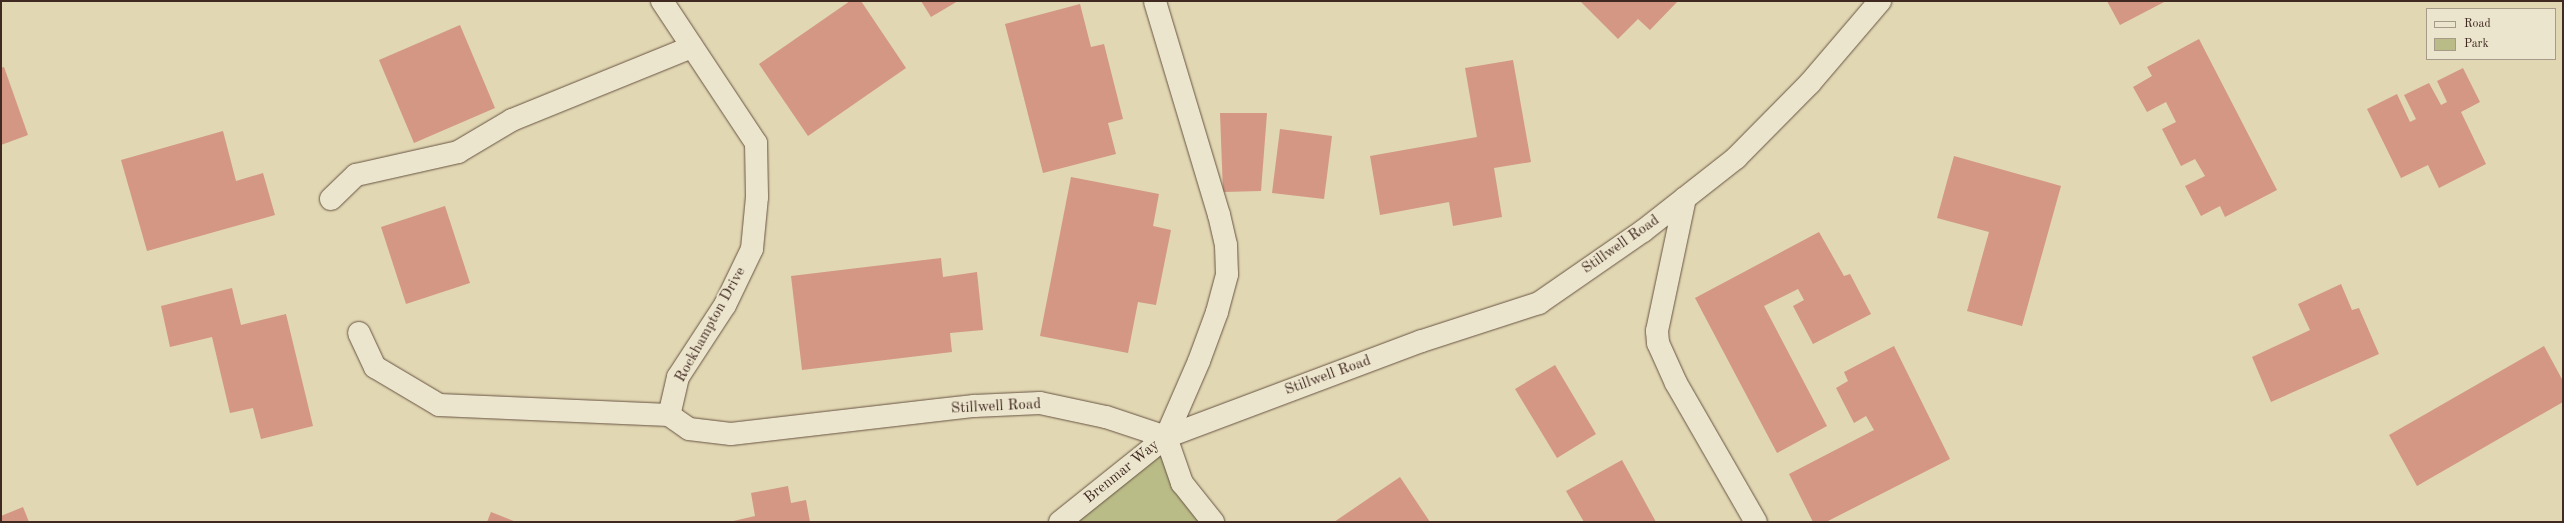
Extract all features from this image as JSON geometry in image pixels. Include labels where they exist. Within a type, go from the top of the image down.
[{"type":"street","name":"Rockhampton Drive","points":[[662,1],[756,143],[757,197],[752,249],[725,305],[678,378],[669,415]]},
{"type":"street","points":[[1154,1],[1197,137],[1226,245],[1227,274],[1217,312],[1166,437],[1182,483],[1212,522]]},
{"type":"street","name":"Stillwell Road","points":[[669,415],[689,429],[731,434],[974,406],[1040,402],[1106,417],[1166,437],[1422,341],[1539,303],[1644,231],[1736,158],[1810,84],[1880,1]]},
{"type":"street","points":[[331,199],[356,175],[458,152],[512,120],[692,47]]},
{"type":"street","points":[[1685,198],[1658,331],[1658,343],[1676,383],[1756,522]]},
{"type":"street","points":[[359,333],[375,367],[439,405],[669,415]]},
{"type":"street","name":"Brenmar Way","points":[[1060,522],[1166,437]]},
{"type":"green space","points":[[1162,452],[1205,522],[1075,522]]},
{"type":"building","points":[[850,1],[861,1],[906,68],[808,136],[759,64]]},
{"type":"building","points":[[921,1],[958,1],[931,17]]},
{"type":"building","points":[[1580,1],[1678,1],[1650,30],[1638,19],[1618,39]]},
{"type":"building","points":[[2107,1],[2166,1],[2120,25]]},
{"type":"building","points":[[1080,4],[1091,47],[1104,44],[1123,119],[1108,123],[1116,154],[1043,173],[1005,24]]},
{"type":"building","points":[[460,25],[495,108],[414,143],[379,60]]},
{"type":"building","points":[[2199,39],[2277,190],[2225,217],[2220,206],[2201,216],[2185,186],[2205,176],[2195,159],[2181,166],[2162,129],[2176,122],[2166,102],[2147,112],[2133,87],[2152,76],[2147,67]]},
{"type":"building","points":[[1513,60],[1531,162],[1494,168],[1502,217],[1453,226],[1449,202],[1380,215],[1370,156],[1477,137],[1465,68]]},
{"type":"building","points":[[4,67],[28,135],[1,145],[1,68]]},
{"type":"building","points":[[2463,68],[2480,102],[2461,112],[2486,164],[2439,188],[2428,165],[2401,178],[2367,109],[2397,94],[2410,122],[2416,119],[2404,95],[2429,83],[2441,105],[2447,102],[2437,81]]},
{"type":"building","points":[[1220,113],[1267,113],[1261,191],[1223,192]]},
{"type":"building","points":[[1280,129],[1332,136],[1324,199],[1272,193]]},
{"type":"building","points":[[223,131],[236,181],[263,173],[275,215],[147,251],[121,160]]},
{"type":"building","points":[[1954,156],[2061,186],[2022,326],[1967,311],[1989,232],[1937,218]]},
{"type":"building","points":[[1071,177],[1159,194],[1153,226],[1171,230],[1156,305],[1138,302],[1128,353],[1040,336]]},
{"type":"building","points":[[445,206],[470,283],[406,304],[381,227]]},
{"type":"building","points":[[1819,232],[1844,276],[1850,274],[1871,314],[1813,344],[1793,306],[1804,300],[1798,289],[1764,306],[1827,426],[1777,453],[1695,298]]},
{"type":"building","points":[[941,258],[943,277],[977,272],[983,330],[950,333],[952,352],[802,370],[791,276]]},
{"type":"building","points":[[2341,284],[2352,310],[2359,308],[2379,354],[2271,402],[2252,357],[2310,330],[2298,304]]},
{"type":"building","points":[[232,288],[241,325],[286,314],[313,426],[261,439],[253,408],[230,413],[212,337],[170,347],[161,306]]},
{"type":"building","points":[[1894,346],[1950,459],[1826,522],[1813,522],[1789,474],[1874,430],[1866,416],[1854,423],[1836,388],[1848,381],[1844,372]]},
{"type":"building","points":[[2544,346],[2563,381],[2563,402],[2417,486],[2389,435]]},
{"type":"building","points":[[1555,365],[1596,434],[1557,458],[1515,389]]},
{"type":"building","points":[[1622,460],[1656,522],[1584,522],[1566,491]]},
{"type":"building","points":[[1400,477],[1430,522],[1334,522]]},
{"type":"building","points":[[788,486],[791,503],[806,500],[810,522],[729,522],[755,516],[751,493]]},
{"type":"building","points":[[23,507],[29,522],[1,522],[1,516]]},
{"type":"building","points":[[491,512],[516,522],[487,522]]}]
